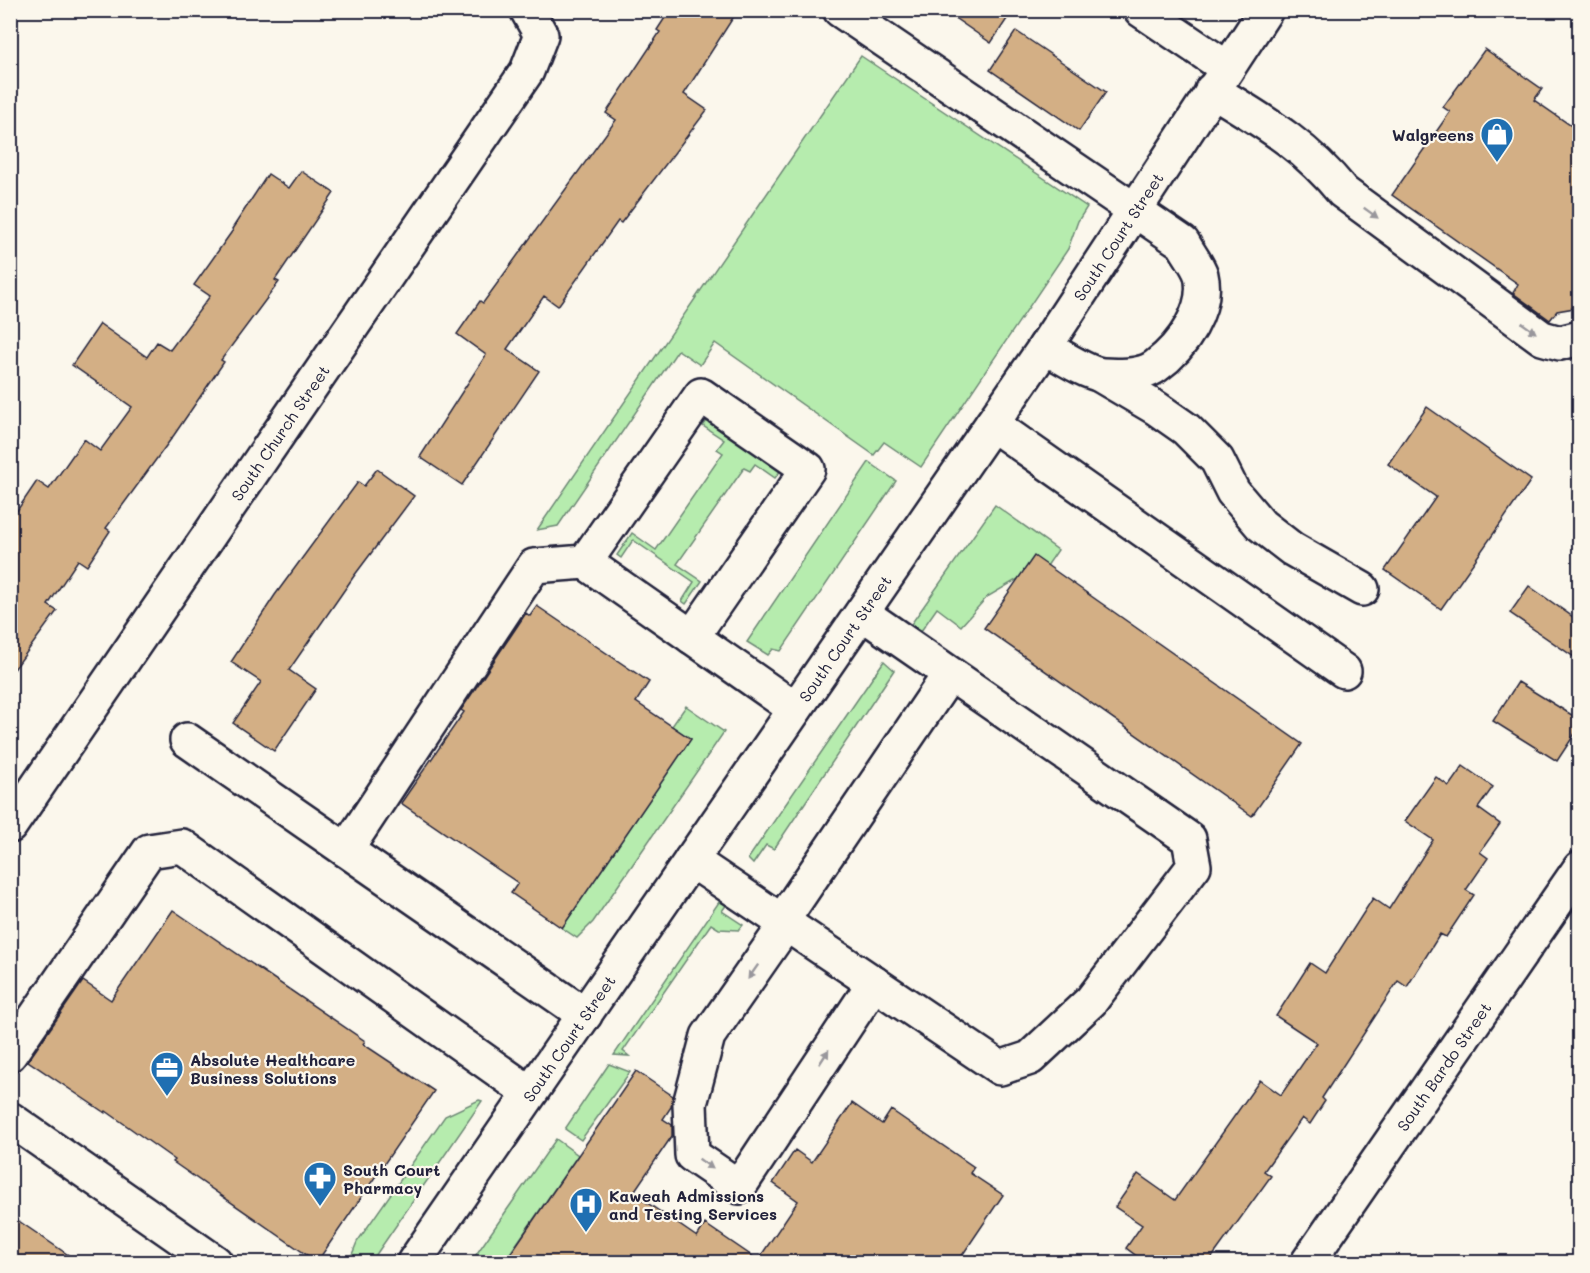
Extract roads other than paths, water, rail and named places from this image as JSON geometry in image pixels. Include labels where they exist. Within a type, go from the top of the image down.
[{"type":"street","points":[[840,10],[1183,243],[1201,275],[1202,296],[1197,315],[1184,337],[1155,366],[1134,374],[1100,375]]},
{"type":"street","points":[[1141,10],[1288,137],[1328,174],[1343,192],[1542,338],[1560,343],[1580,338]]},
{"type":"street","name":"South Court Street","points":[[414,1263],[1045,348],[1266,10]]},
{"type":"street","name":"South Church Street","points":[[10,826],[527,71],[534,23]]},
{"type":"street","points":[[1045,348],[1100,375],[1156,408],[1186,429],[1217,460],[1233,492],[1261,525],[1292,549],[1362,589]]},
{"type":"street","points":[[585,562],[701,395],[808,469],[692,637]]},
{"type":"street","points":[[992,424],[1344,671]]},
{"type":"street","points":[[346,850],[534,566],[585,562],[795,710]]},
{"type":"street","points":[[691,860],[1000,1068],[1030,1058],[1091,1001],[1194,866],[1189,839],[862,613]]},
{"type":"street","points":[[874,983],[739,1187],[692,1155],[690,1104],[708,1036],[949,675]]},
{"type":"street","points":[[187,740],[585,1015]]},
{"type":"street","points":[[10,1054],[149,851],[182,846],[530,1093]]},
{"type":"street","name":"South Bardo Street","points":[[1308,1263],[1580,868]]},
{"type":"street","points":[[10,1119],[215,1263]]},
{"type":"place","name":"Walgreens","points":[[1497,163]]},
{"type":"place","name":"Absolute Healthcare Business Solutions","points":[[167,1097]]},
{"type":"place","name":"South Court Pharmacy","points":[[320,1207]]},
{"type":"place","name":"Kaweah Admissions and Testing Services","points":[[586,1233]]}]
